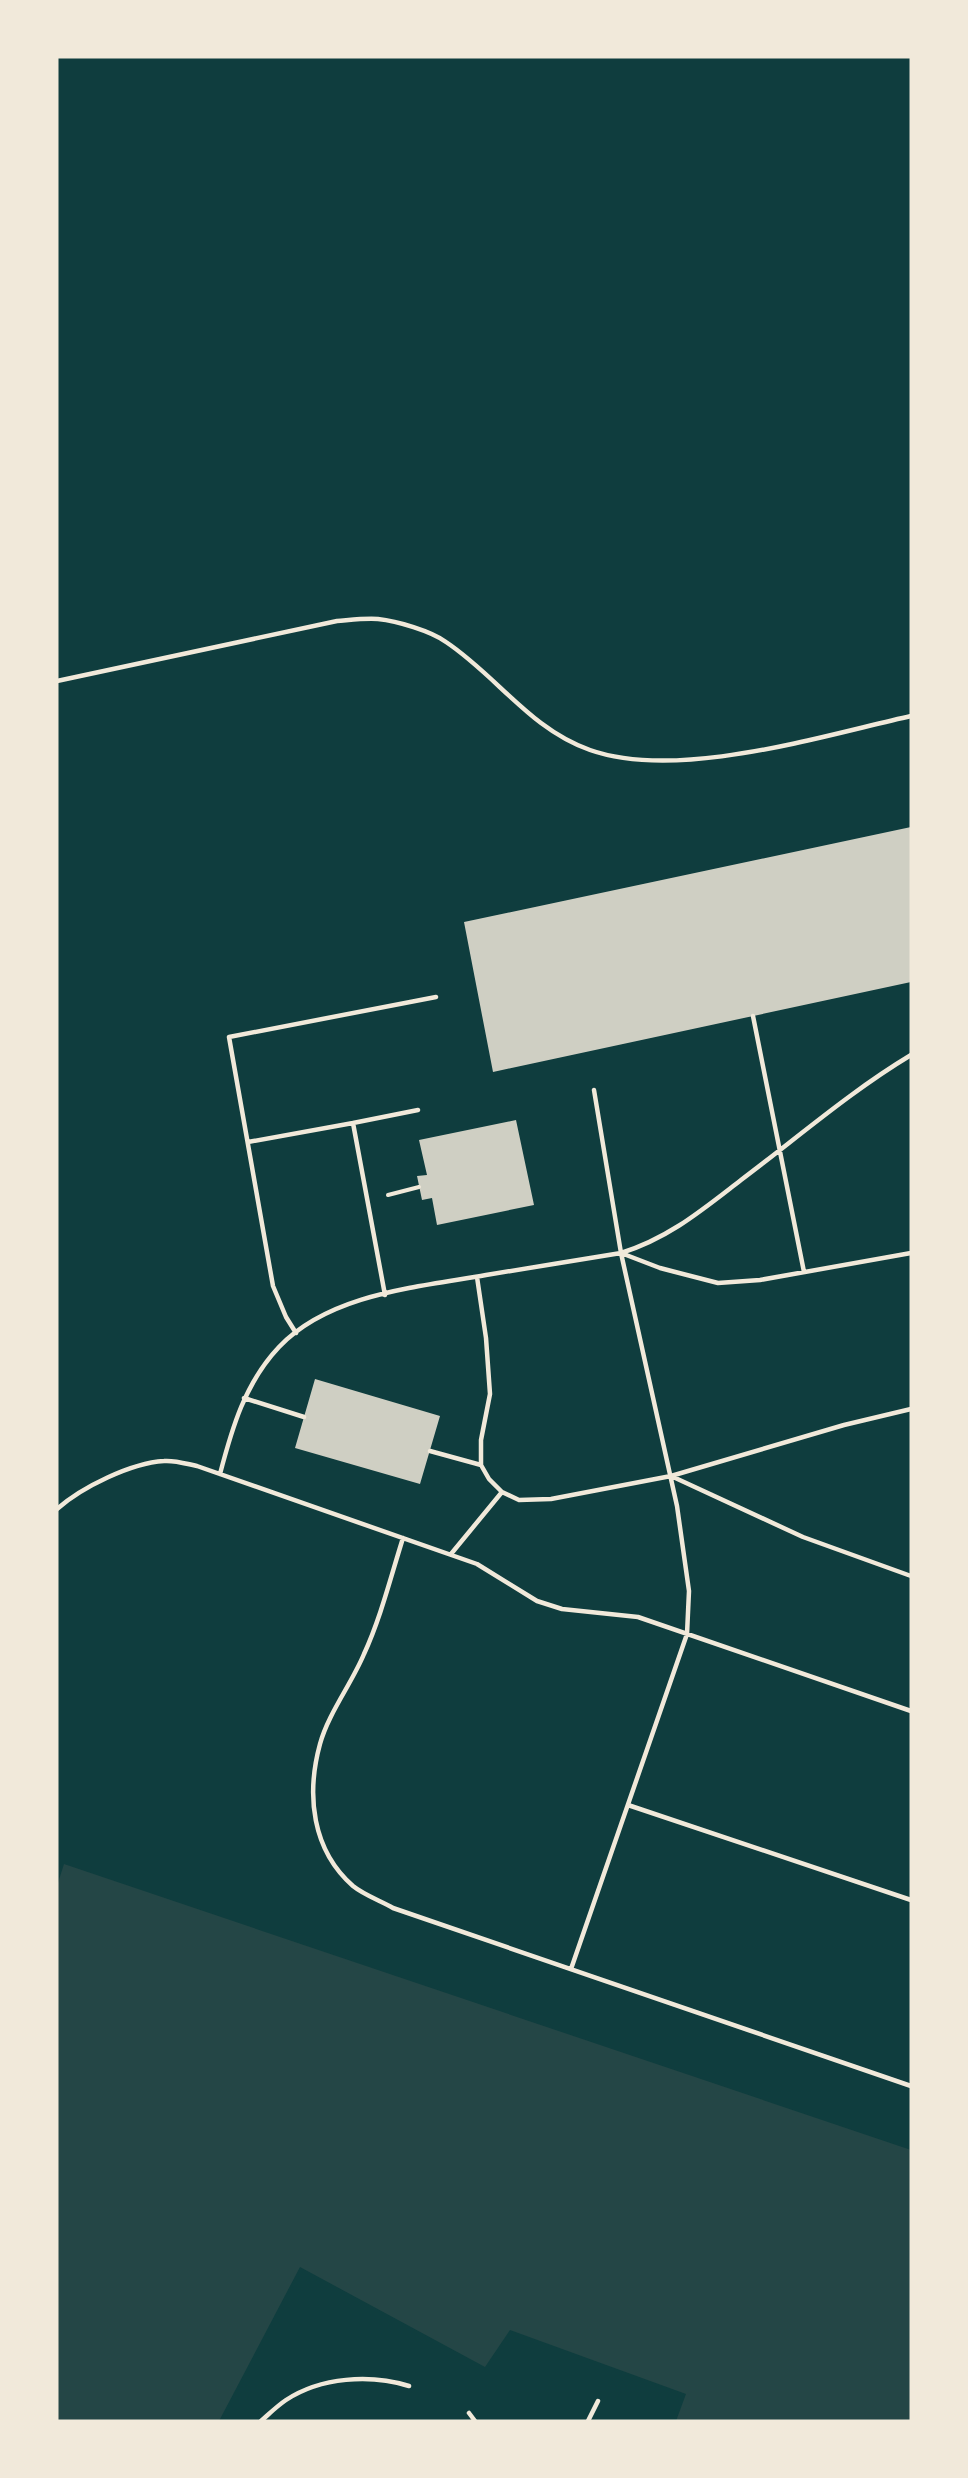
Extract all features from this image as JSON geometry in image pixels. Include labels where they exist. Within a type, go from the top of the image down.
[{"type":"lane","points":[[57,681],[337,621],[377,619],[407,626],[445,641],[527,714],[561,738],[590,751],[627,760],[657,762],[753,751],[911,716]]},
{"type":"lane","points":[[296,1333],[286,1317],[273,1286],[229,1037],[436,997]]},
{"type":"lane","points":[[753,1016],[804,1272]]},
{"type":"lane","points":[[220,1474],[231,1432],[244,1398],[257,1375],[279,1347],[313,1320],[352,1304],[385,1295],[621,1253],[646,1245],[683,1224],[890,1068],[911,1055]]},
{"type":"lane","points":[[571,1969],[687,1634],[689,1591],[677,1506],[621,1253],[594,1090]]},
{"type":"lane","points":[[248,1142],[418,1110]]},
{"type":"lane","points":[[352,1123],[385,1295]]},
{"type":"lane","points":[[621,1253],[660,1268],[718,1283],[760,1280],[911,1253]]},
{"type":"lane","points":[[477,1277],[486,1338],[489,1386],[481,1440],[481,1465],[489,1479],[502,1492],[519,1500],[551,1499],[671,1476],[832,1428],[911,1409]]},
{"type":"lane","points":[[244,1398],[304,1417]]},
{"type":"lane","points":[[430,1451],[481,1465]]},
{"type":"lane","points":[[57,1509],[94,1484],[137,1466],[166,1461],[197,1466],[477,1564],[537,1601],[562,1609],[638,1617],[911,1711]]},
{"type":"lane","points":[[671,1476],[803,1537],[911,1576]]},
{"type":"lane","points":[[451,1554],[502,1492]]},
{"type":"lane","points":[[404,1538],[368,1647],[320,1742],[315,1772],[314,1806],[318,1836],[332,1861],[354,1887],[393,1908],[911,2086]]},
{"type":"lane","points":[[627,1805],[911,1900]]},
{"type":"lane","points":[[261,2421],[286,2399],[316,2386],[354,2379],[387,2379],[409,2386]]},
{"type":"lane","points":[[588,2421],[598,2401]]},
{"type":"lane","points":[[469,2413],[475,2421]]},
{"type":"path","points":[[368,1200],[419,1187]]},
{"type":"shaded area","points":[[64,1864],[911,2150],[911,2421],[676,2421],[686,2394],[510,2330],[485,2367],[300,2267],[219,2421],[57,2421],[57,1886]]},
{"type":"building","points":[[911,827],[911,982],[493,1072],[464,922]]},
{"type":"building","points":[[516,1120],[534,1205],[437,1225],[432,1198],[422,1200],[417,1176],[427,1175],[419,1140]]},
{"type":"building","points":[[315,1379],[440,1416],[420,1484],[295,1448]]}]
